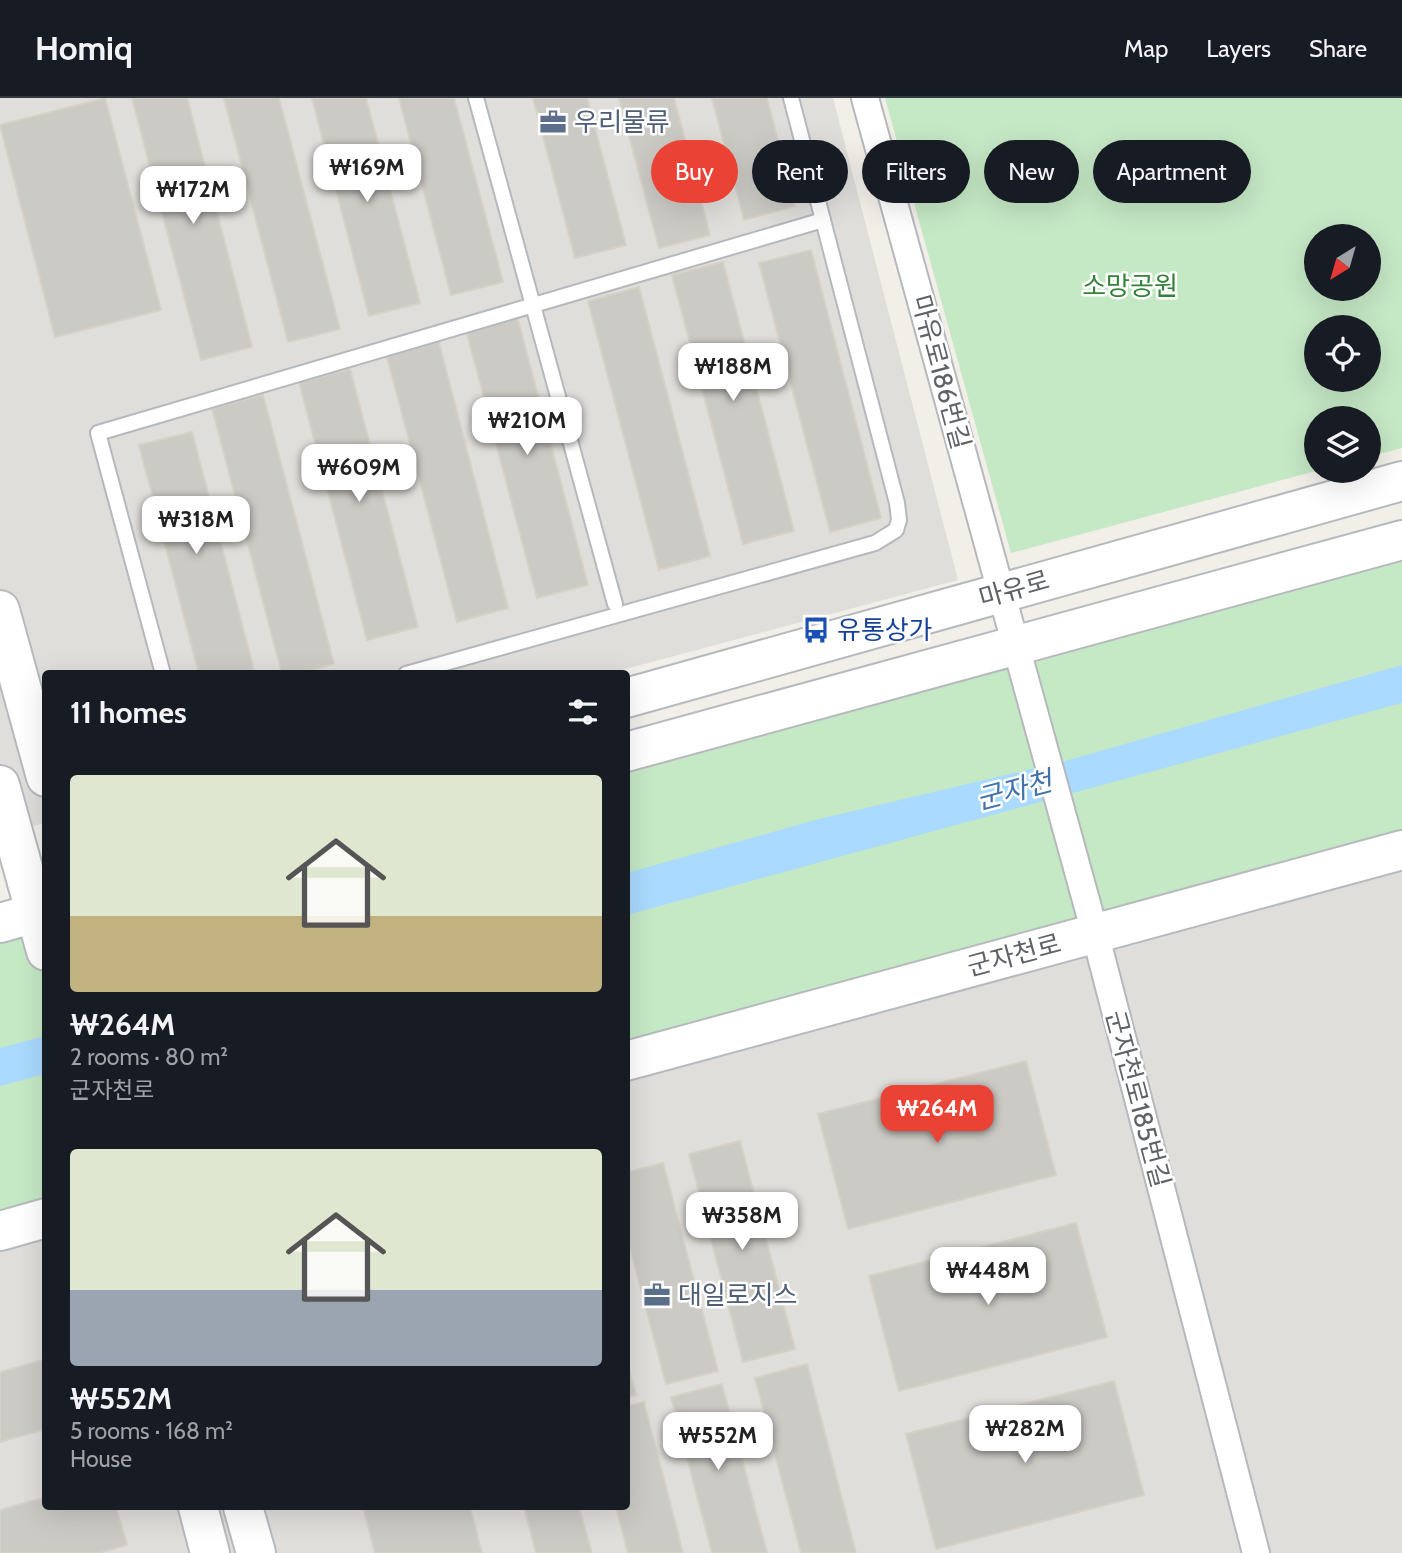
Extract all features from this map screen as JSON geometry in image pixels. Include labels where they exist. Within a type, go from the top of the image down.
[{"type":"street","name":"마유로186번길","points":[[865,98],[1016,646]]},
{"type":"street","name":"마유로","points":[[630,697],[1402,481]]},
{"type":"street","name":"마유로","points":[[630,751],[1402,540]]},
{"type":"street","points":[[0,610],[42,762]]},
{"type":"street","name":"군자천로185번길","points":[[1016,646],[1095,933],[1256,1553]]},
{"type":"street","points":[[0,785],[23,866],[27,915],[42,943]]},
{"type":"street","name":"군자천로","points":[[630,1060],[1402,850]]},
{"type":"street","points":[[0,1231],[42,1220]]},
{"type":"street","points":[[199,1510],[210,1553]]},
{"type":"street","points":[[244,1510],[256,1553]]},
{"type":"lane","points":[[476,98],[615,604]]},
{"type":"lane","points":[[420,670],[875,543],[896,530],[897,503],[791,98]]},
{"type":"lane","points":[[162,670],[99,433],[823,220]]},
{"type":"shaded area","points":[[0,98],[833,98],[844,140],[752,140],[752,203],[848,203],[848,156],[958,580],[622,670],[42,670],[42,824],[0,835]]},
{"type":"shaded area","points":[[1402,857],[1402,1553],[0,1553],[0,1241],[42,1230],[42,1510],[630,1510],[630,1068]]},
{"type":"green space","name":"소망공원","points":[[885,98],[1402,98],[1402,448],[1381,454],[1381,406],[1304,406],[1304,474],[1011,553],[914,203],[970,203],[970,140],[897,140]]},
{"type":"green space","points":[[1402,539],[1402,850],[630,1060],[630,749]]},
{"type":"green space","points":[[42,908],[42,1219],[0,1231],[0,920]]},
{"type":"water","name":"군자천","points":[[1402,665],[1402,703],[630,914],[630,872],[815,820],[1065,761]]},
{"type":"water","points":[[42,1037],[42,1075],[0,1086],[0,1048]]},
{"type":"building","points":[[105,98],[161,310],[55,337],[0,125]]},
{"type":"building","points":[[132,98],[187,98],[252,347],[201,360]]},
{"type":"building","points":[[224,98],[279,98],[340,329],[288,342]]},
{"type":"building","points":[[312,98],[366,98],[420,303],[369,316]]},
{"type":"building","points":[[399,98],[454,98],[503,282],[451,295]]},
{"type":"building","points":[[533,98],[587,98],[626,245],[575,258]]},
{"type":"building","points":[[619,98],[674,98],[685,140],[651,140],[651,203],[702,203],[710,235],[659,248]]},
{"type":"building","points":[[712,98],[767,98],[778,140],[752,140],[752,203],[794,203],[795,206],[744,220],[738,197],[738,140],[723,140]]},
{"type":"building","points":[[811,250],[881,518],[830,532],[759,263]]},
{"type":"building","points":[[723,262],[794,531],[743,544],[672,275]]},
{"type":"building","points":[[639,287],[710,556],[659,570],[588,301]]},
{"type":"building","points":[[517,316],[588,585],[537,598],[466,330]]},
{"type":"building","points":[[438,339],[508,608],[457,622],[386,353]]},
{"type":"building","points":[[350,369],[418,627],[367,640],[299,382]]},
{"type":"building","points":[[263,395],[334,664],[312,670],[281,670],[212,408]]},
{"type":"building","points":[[192,432],[254,670],[198,670],[139,445]]},
{"type":"building","points":[[1026,1061],[1056,1175],[848,1229],[818,1114]]},
{"type":"building","points":[[740,1141],[795,1349],[743,1362],[689,1154]]},
{"type":"building","points":[[663,1163],[718,1371],[666,1384],[630,1248],[630,1171]]},
{"type":"building","points":[[1076,1223],[1107,1337],[899,1391],[869,1276]]},
{"type":"building","points":[[42,1360],[42,1430],[0,1442],[0,1372]]},
{"type":"building","points":[[807,1364],[856,1553],[801,1553],[755,1378]]},
{"type":"building","points":[[630,1373],[636,1395],[630,1397]]},
{"type":"building","points":[[1114,1381],[1144,1495],[936,1549],[906,1434]]},
{"type":"building","points":[[722,1384],[767,1553],[712,1553],[671,1397]]},
{"type":"building","points":[[644,1402],[683,1553],[628,1553],[617,1510],[630,1510],[630,1405]]},
{"type":"building","points":[[42,1498],[42,1510],[117,1510],[127,1545],[99,1553],[0,1553],[0,1510]]},
{"type":"building","points":[[364,1510],[471,1510],[482,1553],[375,1553]]},
{"type":"building","points":[[525,1510],[580,1510],[592,1553],[536,1553]]},
{"type":"place","name":"우리물류","points":[[553,122]]},
{"type":"place","name":"유통상가","points":[[816,630]]},
{"type":"place","name":"대일로지스","points":[[657,1295]]}]
